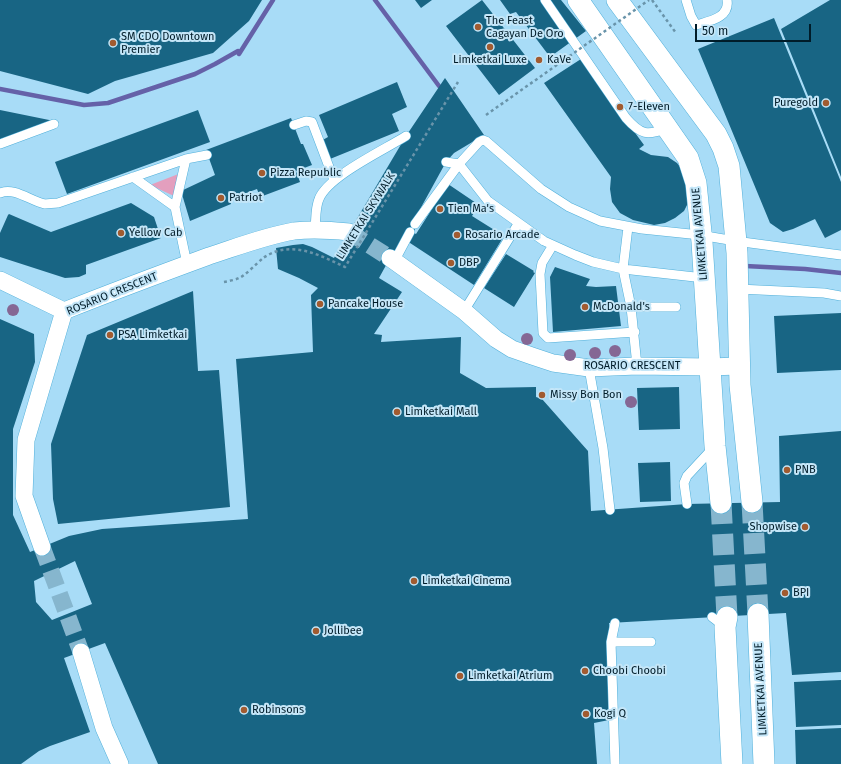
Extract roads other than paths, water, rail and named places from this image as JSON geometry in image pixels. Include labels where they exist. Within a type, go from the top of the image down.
[{"type":"street","name":"LIMKETKAI AVENUE","points":[[578,0],[668,128],[688,158],[693,172],[696,183],[715,446],[721,503]]},
{"type":"street","points":[[617,0],[716,134],[723,148],[729,166],[737,253],[740,385],[752,502]]},
{"type":"street","name":"ROSARIO CRESCENT","points":[[42,547],[24,496],[26,440],[64,311],[187,264],[256,240],[292,232],[315,230],[349,232]]},
{"type":"street","name":"ROSARIO CRESCENT","points":[[392,260],[464,311],[496,340],[512,349],[553,363],[589,368],[637,366],[739,366]]},
{"type":"street","points":[[0,280],[64,311]]},
{"type":"street","name":"LIMKETKAI AVENUE","points":[[758,614],[764,764]]},
{"type":"street","points":[[721,620],[732,764]]},
{"type":"street","points":[[81,652],[104,728],[120,764]]},
{"type":"lane","points":[[545,0],[626,118],[635,128],[643,132],[654,133],[668,128]]},
{"type":"lane","points":[[686,0],[691,16],[696,25],[719,17],[725,13],[728,4],[727,0]]},
{"type":"lane","points":[[294,125],[309,121],[312,122],[334,180]]},
{"type":"lane","points":[[0,144],[54,124]]},
{"type":"lane","points":[[315,230],[319,199],[334,180],[406,136]]},
{"type":"lane","points":[[392,260],[413,228],[460,164],[479,142],[483,140],[486,141],[541,190],[569,207],[600,221],[628,227],[700,235],[841,255]]},
{"type":"lane","points":[[0,193],[6,191],[14,192],[47,204],[58,203],[186,159],[208,155]]},
{"type":"lane","points":[[186,159],[175,207],[187,264]]},
{"type":"lane","points":[[446,162],[460,164],[488,201],[518,224],[544,241],[593,262],[623,269],[704,278]]},
{"type":"lane","points":[[133,177],[175,207]]},
{"type":"lane","points":[[464,311],[518,224]]},
{"type":"lane","points":[[628,227],[623,269],[635,332],[637,366]]},
{"type":"lane","points":[[553,245],[542,263],[540,274],[543,333],[548,338],[635,332]]},
{"type":"lane","points":[[738,289],[824,293],[841,296]]},
{"type":"lane","points":[[631,307],[676,307]]},
{"type":"lane","points":[[589,368],[603,448],[610,510]]},
{"type":"lane","points":[[687,504],[684,483],[687,476],[715,446]]},
{"type":"lane","points":[[615,623],[611,642],[615,764]]},
{"type":"lane","points":[[611,642],[651,642]]},
{"type":"waterway","points":[[0,89],[84,105],[108,103],[195,74],[238,51],[239,54],[273,0]]},
{"type":"waterway","points":[[375,0],[439,86]]},
{"type":"waterway","points":[[745,266],[805,269],[841,273]]},
{"type":"tunnel","points":[[349,232],[390,258]]},
{"type":"tunnel","points":[[752,502],[758,614]]},
{"type":"tunnel","points":[[721,503],[727,617]]},
{"type":"tunnel","points":[[42,547],[81,652]]},
{"type":"place","name":"The Feast Cagayan De Oro","points":[[478,27]]},
{"type":"place","name":"SM CDO Downtown Premier","points":[[113,43]]},
{"type":"place","name":"Limketkai Luxe","points":[[490,47]]},
{"type":"place","name":"KaVe","points":[[539,60]]},
{"type":"place","name":"Puregold","points":[[826,103]]},
{"type":"place","name":"7-Eleven","points":[[620,107]]},
{"type":"place","name":"Pizza Republic","points":[[262,173]]},
{"type":"place","name":"Patriot","points":[[221,198]]},
{"type":"place","name":"Tien Ma's","points":[[440,209]]},
{"type":"place","name":"Yellow Cab","points":[[121,233]]},
{"type":"place","name":"Rosario Arcade","points":[[457,235]]},
{"type":"place","name":"DBP","points":[[451,263]]},
{"type":"place","name":"Pancake House","points":[[320,304]]},
{"type":"place","name":"McDonald's","points":[[585,307]]},
{"type":"place","name":"PSA Limketkai","points":[[110,335]]},
{"type":"place","name":"Missy Bon Bon","points":[[542,395]]},
{"type":"place","name":"Limketkai Mall","points":[[397,412]]},
{"type":"place","name":"PNB","points":[[787,470]]},
{"type":"place","name":"Shopwise","points":[[805,527]]},
{"type":"place","name":"Limketkai Cinema","points":[[414,581]]},
{"type":"place","name":"BPI","points":[[785,593]]},
{"type":"place","name":"Jollibee","points":[[316,631]]},
{"type":"place","name":"Choobi Choobi","points":[[585,671]]},
{"type":"place","name":"Limketkai Atrium","points":[[460,676]]},
{"type":"place","name":"Robinsons","points":[[244,710]]},
{"type":"place","name":"Kogi Q","points":[[586,714]]}]
